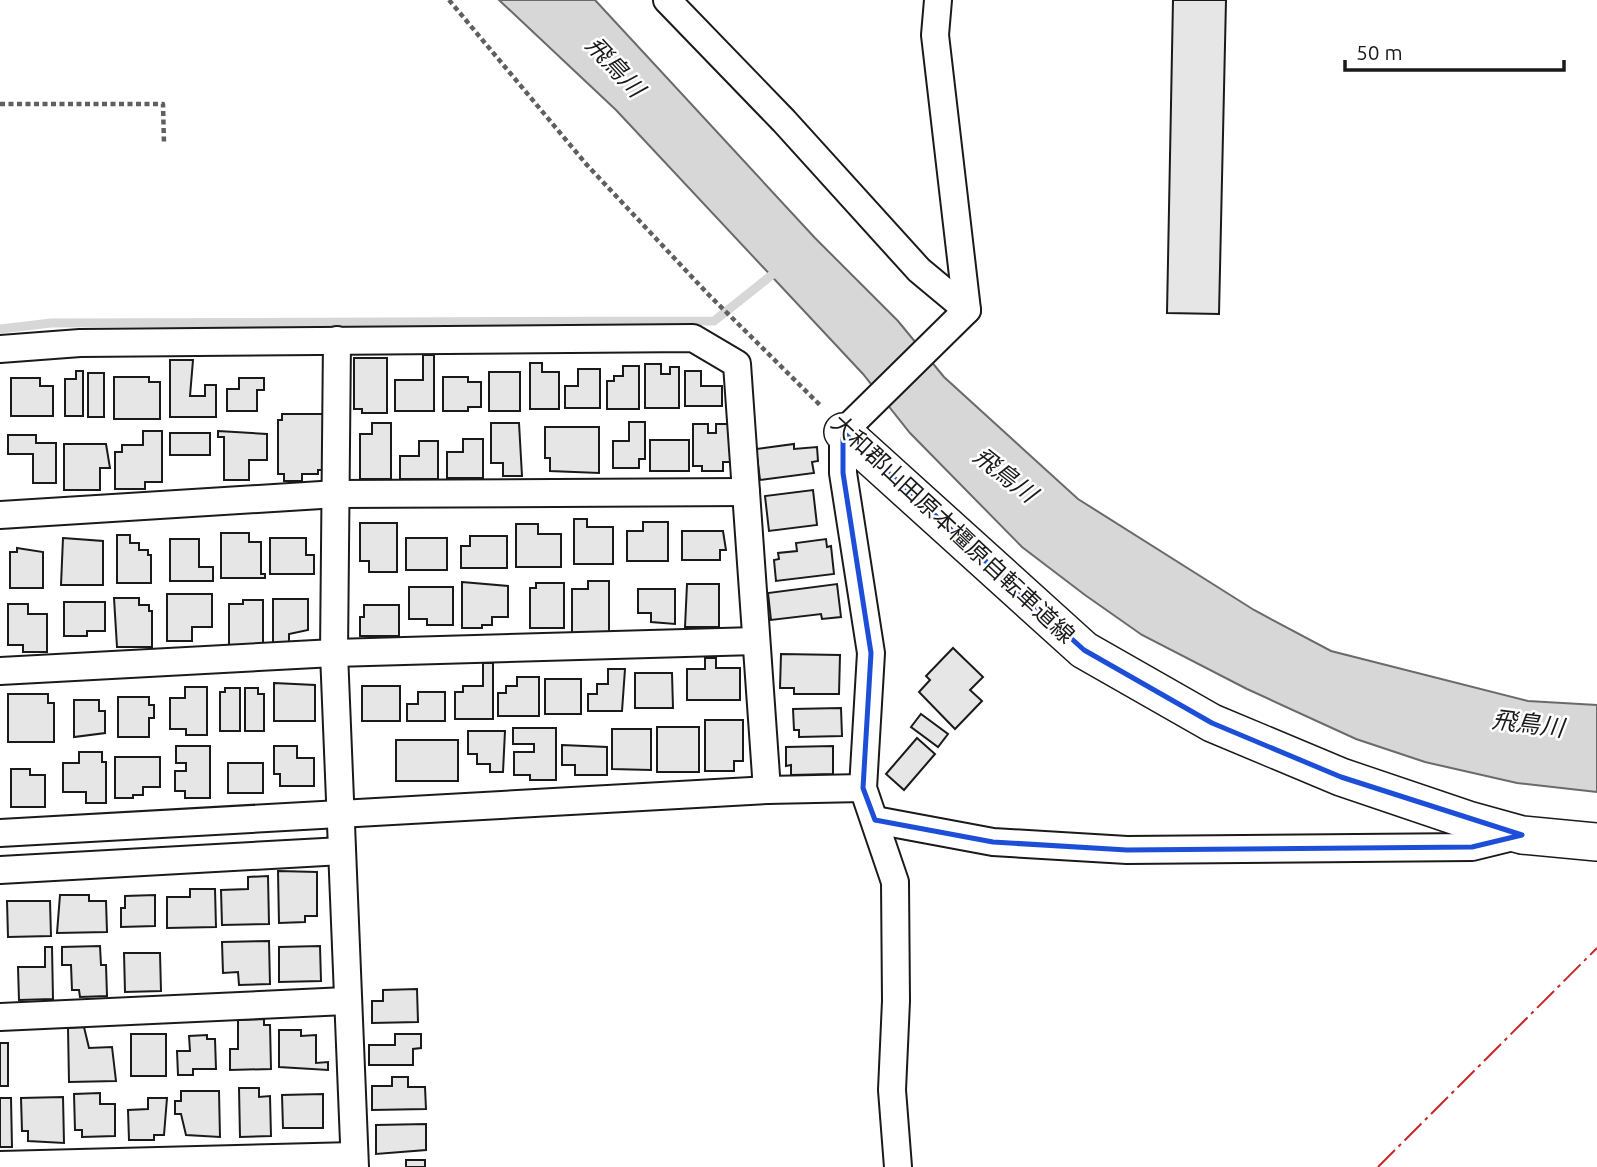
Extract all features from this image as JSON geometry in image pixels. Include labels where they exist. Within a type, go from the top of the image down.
[{"type":"main road","name":"大和郡山田原本橿原自転車道線","points":[[847,427],[1084,650],[1224,728],[1341,777],[1522,835],[1597,842]]},
{"type":"street","points":[[667,0],[784,121],[962,315]]},
{"type":"street","points":[[938,0],[935,35],[962,315]]},
{"type":"street","points":[[898,1167],[892,1090],[896,1002],[895,882],[863,788],[871,653],[844,473],[847,427],[962,315]]},
{"type":"street","points":[[0,349],[80,343],[693,338],[737,364],[767,790]]},
{"type":"street","points":[[0,1165],[355,1161],[346,1001],[334,653],[337,340]]},
{"type":"street","points":[[0,515],[337,494],[746,492]]},
{"type":"street","points":[[0,671],[334,653],[756,641]]},
{"type":"street","points":[[0,833],[767,790],[863,788]]},
{"type":"street","points":[[875,820],[993,842],[1127,850],[1472,847],[1522,835]]},
{"type":"street","points":[[0,870],[342,851]]},
{"type":"street","points":[[0,1017],[346,1001]]},
{"type":"path","name":"大和郡山田原本橿原自転車道線","points":[[449,0],[587,165],[707,293],[847,427]]},
{"type":"path","points":[[0,104],[163,104],[164,144]]},
{"type":"highlighted area","points":[[843,432],[1084,650],[1212,723],[1341,777],[1522,835],[1472,847],[1127,850],[993,842],[875,820],[863,788],[871,653],[843,473]]},
{"type":"water","name":"飛鳥川","points":[[499,0],[595,0],[815,238],[898,321],[944,377],[1078,499],[1254,610],[1331,651],[1528,701],[1597,705],[1597,792],[1517,783],[1425,762],[1356,739],[1247,689],[1142,635],[1085,595],[1022,547],[910,433],[863,374],[616,110]]},
{"type":"building","points":[[1173,0],[1226,0],[1219,314],[1167,313]]},
{"type":"building","points":[[423,355],[434,355],[434,411],[395,411],[395,380],[423,380]]},
{"type":"building","points":[[354,358],[387,358],[387,413],[362,413],[362,409],[354,409]]},
{"type":"building","points":[[170,360],[193,360],[190,396],[205,396],[205,385],[216,385],[216,417],[170,417]]},
{"type":"building","points":[[530,363],[542,363],[542,372],[559,372],[559,409],[530,409]]},
{"type":"building","points":[[645,364],[661,364],[661,374],[670,374],[670,367],[679,367],[679,408],[645,408]]},
{"type":"building","points":[[623,366],[639,366],[639,409],[607,409],[607,381],[614,381],[614,376],[623,376]]},
{"type":"building","points":[[578,369],[600,369],[600,408],[565,408],[565,386],[578,386]]},
{"type":"building","points":[[76,371],[83,371],[83,416],[65,416],[65,379],[76,379]]},
{"type":"building","points":[[685,371],[701,371],[701,386],[722,386],[722,406],[685,406]]},
{"type":"building","points":[[489,372],[520,372],[520,411],[489,411]]},
{"type":"building","points":[[88,373],[104,373],[104,417],[88,417]]},
{"type":"building","points":[[114,377],[149,377],[149,382],[160,382],[160,419],[114,419]]},
{"type":"building","points":[[443,377],[468,377],[468,382],[481,382],[481,407],[468,407],[468,411],[443,411]]},
{"type":"building","points":[[11,378],[40,378],[40,386],[53,386],[53,416],[11,416]]},
{"type":"building","points":[[239,378],[264,378],[264,390],[257,390],[257,411],[227,411],[227,389],[239,389]]},
{"type":"building","points":[[282,414],[323,414],[323,470],[318,470],[318,474],[302,474],[302,481],[284,481],[284,474],[278,474],[278,420],[282,420]]},
{"type":"building","points":[[629,422],[645,422],[645,459],[639,459],[639,468],[613,468],[613,441],[629,441]]},
{"type":"building","points":[[372,423],[391,423],[391,479],[360,479],[360,434],[372,434]]},
{"type":"building","points":[[491,423],[519,423],[522,476],[503,476],[503,463],[491,463]]},
{"type":"building","points":[[693,424],[708,424],[708,433],[716,433],[716,424],[730,424],[730,462],[723,462],[723,471],[702,471],[702,466],[693,466]]},
{"type":"building","points":[[545,427],[599,427],[599,473],[550,471],[550,458],[545,458]]},
{"type":"building","points":[[143,431],[162,431],[162,482],[145,482],[145,489],[115,489],[115,452],[122,452],[122,445],[143,445]]},
{"type":"building","points":[[218,431],[267,434],[267,460],[249,460],[249,480],[224,480],[224,437],[218,437]]},
{"type":"building","points":[[170,433],[210,433],[210,455],[170,455]]},
{"type":"building","points":[[8,435],[36,435],[36,443],[56,443],[56,483],[33,483],[33,454],[8,454]]},
{"type":"building","points":[[463,439],[483,439],[483,478],[447,478],[447,452],[463,452]]},
{"type":"building","points":[[650,440],[689,440],[689,471],[650,471]]},
{"type":"building","points":[[419,441],[438,441],[438,479],[400,479],[400,456],[419,456]]},
{"type":"building","points":[[64,444],[106,444],[110,468],[100,468],[100,490],[64,490]]},
{"type":"building","points":[[794,444],[794,449],[817,447],[818,461],[812,462],[814,473],[760,480],[756,449]]},
{"type":"building","points":[[813,490],[817,525],[769,531],[765,496]]},
{"type":"building","points":[[574,519],[587,519],[587,527],[613,527],[613,564],[574,564]]},
{"type":"building","points":[[643,522],[668,522],[668,561],[627,561],[627,531],[643,531]]},
{"type":"building","points":[[360,523],[397,523],[397,572],[369,572],[369,561],[360,561]]},
{"type":"building","points":[[516,524],[538,524],[538,534],[561,534],[561,567],[516,567]]},
{"type":"building","points":[[682,531],[723,531],[726,550],[720,550],[720,560],[682,560]]},
{"type":"building","points":[[221,533],[249,533],[249,542],[261,542],[261,574],[265,574],[265,578],[221,578]]},
{"type":"building","points":[[117,535],[130,535],[130,543],[139,543],[139,550],[148,550],[148,555],[151,555],[151,583],[117,583]]},
{"type":"building","points":[[470,536],[507,536],[507,568],[461,568],[461,546],[470,546]]},
{"type":"building","points":[[63,538],[103,541],[103,585],[61,585]]},
{"type":"building","points":[[270,538],[306,538],[306,555],[314,555],[314,574],[270,574]]},
{"type":"building","points":[[406,538],[447,538],[447,570],[406,570]]},
{"type":"building","points":[[170,539],[199,539],[199,567],[213,567],[213,581],[170,581]]},
{"type":"building","points":[[826,539],[827,547],[831,546],[834,574],[776,581],[774,560],[779,559],[778,553],[797,551],[796,543]]},
{"type":"building","points":[[17,548],[43,552],[43,588],[10,588],[10,552],[17,552]]},
{"type":"building","points":[[588,581],[609,581],[609,633],[572,633],[572,589],[588,589]]},
{"type":"building","points":[[462,582],[508,586],[508,617],[492,617],[492,625],[482,625],[482,628],[462,628]]},
{"type":"building","points":[[536,583],[564,583],[564,628],[530,628],[530,588],[536,588]]},
{"type":"building","points":[[687,584],[719,584],[719,627],[685,627]]},
{"type":"building","points":[[837,584],[841,617],[822,619],[821,614],[771,620],[768,593]]},
{"type":"building","points":[[409,587],[453,587],[453,625],[427,625],[427,619],[409,619]]},
{"type":"building","points":[[638,589],[675,589],[675,624],[651,622],[651,613],[638,613]]},
{"type":"building","points":[[167,594],[212,594],[212,627],[192,627],[192,641],[167,641]]},
{"type":"building","points":[[114,598],[139,598],[139,605],[149,605],[149,611],[152,611],[152,647],[117,647]]},
{"type":"building","points":[[273,599],[308,599],[308,630],[289,634],[289,645],[273,645]]},
{"type":"building","points":[[243,600],[263,600],[263,646],[229,646],[229,604],[243,604]]},
{"type":"building","points":[[64,602],[105,602],[105,631],[87,631],[87,636],[64,636]]},
{"type":"building","points":[[8,604],[28,604],[28,614],[47,614],[47,652],[23,652],[23,645],[8,645]]},
{"type":"building","points":[[364,605],[399,605],[399,636],[360,636],[360,617],[364,617]]},
{"type":"building","points":[[953,648],[983,677],[970,690],[982,701],[955,729],[919,692],[930,680],[926,676]]},
{"type":"building","points":[[781,654],[840,655],[839,694],[794,694],[794,688],[780,688]]},
{"type":"building","points":[[705,658],[716,658],[716,668],[740,668],[740,700],[687,700],[687,669],[705,669]]},
{"type":"building","points":[[483,663],[493,663],[493,719],[455,719],[455,692],[463,692],[463,686],[483,686]]},
{"type":"building","points":[[608,669],[625,669],[622,711],[588,711],[588,694],[597,694],[597,684],[608,684]]},
{"type":"building","points":[[635,673],[672,673],[673,708],[635,708]]},
{"type":"building","points":[[517,677],[539,677],[539,716],[498,716],[498,693],[506,693],[506,686],[517,686]]},
{"type":"building","points":[[545,679],[581,679],[581,714],[545,714]]},
{"type":"building","points":[[274,683],[315,685],[315,721],[274,721]]},
{"type":"building","points":[[362,686],[400,686],[400,721],[362,721]]},
{"type":"building","points":[[185,687],[207,687],[207,735],[186,735],[186,729],[170,729],[170,698],[185,698]]},
{"type":"building","points":[[225,688],[240,688],[240,731],[220,731],[220,692],[225,692]]},
{"type":"building","points":[[245,688],[258,688],[258,694],[264,694],[264,731],[245,731]]},
{"type":"building","points":[[418,692],[445,692],[445,721],[407,721],[407,704],[418,704]]},
{"type":"building","points":[[8,694],[48,694],[48,703],[54,703],[54,742],[8,742]]},
{"type":"building","points":[[118,697],[149,697],[149,705],[154,705],[154,718],[149,718],[149,737],[118,737]]},
{"type":"building","points":[[74,700],[99,700],[99,711],[105,711],[105,733],[74,737]]},
{"type":"building","points":[[841,708],[842,736],[799,737],[799,730],[794,730],[793,709]]},
{"type":"building","points":[[921,714],[948,734],[938,747],[911,727]]},
{"type":"building","points":[[705,720],[743,720],[743,761],[734,761],[734,771],[705,771]]},
{"type":"building","points":[[657,727],[699,727],[699,772],[657,772]]},
{"type":"building","points":[[513,728],[556,728],[556,780],[530,780],[530,775],[514,775],[514,752],[534,752],[534,744],[513,744]]},
{"type":"building","points":[[612,729],[651,729],[651,770],[612,769]]},
{"type":"building","points":[[468,731],[505,731],[503,772],[490,772],[490,764],[477,764],[477,754],[468,754]]},
{"type":"building","points":[[917,738],[935,754],[904,790],[886,774]]},
{"type":"building","points":[[396,740],[458,740],[458,781],[396,781]]},
{"type":"building","points":[[562,745],[607,747],[607,775],[575,775],[575,765],[562,765]]},
{"type":"building","points":[[176,746],[210,746],[210,798],[185,798],[185,791],[175,791],[175,771],[186,771],[186,763],[176,763]]},
{"type":"building","points":[[274,746],[297,746],[297,758],[314,758],[314,786],[280,786],[280,774],[274,774]]},
{"type":"building","points":[[833,746],[833,774],[791,775],[791,765],[786,766],[786,747]]},
{"type":"building","points":[[79,752],[102,752],[102,762],[106,762],[106,803],[86,803],[86,792],[63,792],[63,763],[79,763]]},
{"type":"building","points":[[115,757],[160,757],[160,787],[143,787],[143,795],[133,795],[133,798],[115,798]]},
{"type":"building","points":[[228,763],[263,763],[263,793],[228,793]]},
{"type":"building","points":[[11,769],[30,769],[30,775],[45,775],[45,807],[11,807]]},
{"type":"building","points":[[278,871],[317,872],[317,916],[305,916],[305,922],[279,923]]},
{"type":"building","points":[[268,876],[269,924],[222,925],[221,890],[248,889],[248,877]]},
{"type":"building","points":[[190,889],[215,889],[216,927],[167,928],[167,897],[190,897]]},
{"type":"building","points":[[60,895],[89,895],[89,901],[106,901],[107,932],[57,933]]},
{"type":"building","points":[[155,895],[155,926],[121,927],[121,908],[125,908],[125,896]]},
{"type":"building","points":[[7,901],[50,901],[51,936],[8,937]]},
{"type":"building","points":[[269,941],[270,984],[239,985],[238,972],[223,973],[222,942]]},
{"type":"building","points":[[100,946],[101,965],[106,965],[107,996],[80,997],[79,990],[72,990],[71,965],[62,965],[62,947]]},
{"type":"building","points":[[320,946],[321,981],[279,982],[279,947]]},
{"type":"building","points":[[45,947],[52,947],[53,999],[19,1000],[18,967],[45,967]]},
{"type":"building","points":[[124,953],[160,953],[161,991],[125,992]]},
{"type":"building","points":[[417,989],[418,1022],[372,1023],[372,1001],[383,1001],[383,990]]},
{"type":"building","points":[[264,1019],[264,1025],[270,1025],[271,1069],[230,1070],[230,1049],[238,1049],[238,1020]]},
{"type":"building","points":[[84,1027],[89,1048],[112,1047],[116,1081],[69,1082],[68,1028]]},
{"type":"building","points":[[279,1030],[301,1030],[301,1036],[316,1035],[316,1063],[328,1062],[328,1070],[279,1067]]},
{"type":"building","points":[[131,1034],[166,1034],[166,1076],[131,1076]]},
{"type":"building","points":[[395,1034],[421,1034],[421,1048],[413,1049],[413,1065],[369,1065],[369,1045],[395,1045]]},
{"type":"building","points":[[207,1035],[207,1039],[215,1039],[216,1069],[193,1069],[193,1075],[178,1075],[177,1051],[190,1051],[189,1036]]},
{"type":"building","points":[[0,1043],[8,1043],[8,1086],[0,1086]]},
{"type":"building","points":[[392,1077],[408,1077],[408,1087],[425,1087],[426,1109],[372,1110],[372,1086],[392,1086]]},
{"type":"building","points":[[239,1088],[259,1088],[259,1097],[270,1096],[271,1136],[240,1137]]},
{"type":"building","points":[[181,1091],[219,1091],[220,1137],[186,1135],[181,1114],[175,1114],[175,1101],[181,1101]]},
{"type":"building","points":[[100,1093],[100,1104],[115,1104],[115,1136],[82,1137],[82,1130],[75,1130],[74,1094]]},
{"type":"building","points":[[323,1094],[323,1128],[283,1128],[282,1095]]},
{"type":"building","points":[[63,1097],[64,1143],[28,1141],[28,1131],[22,1131],[21,1098]]},
{"type":"building","points":[[0,1098],[11,1098],[12,1147],[0,1147]]},
{"type":"building","points":[[148,1098],[167,1098],[164,1135],[154,1135],[154,1140],[129,1140],[128,1110],[148,1109]]},
{"type":"building","points":[[426,1124],[426,1150],[376,1154],[376,1125]]},
{"type":"building","points":[[406,1160],[425,1160],[425,1167],[406,1167]]},
{"type":"waterway","points":[[0,329],[51,323],[714,321],[778,270]]},
{"type":"power","points":[[1378,1167],[1597,948]]}]
